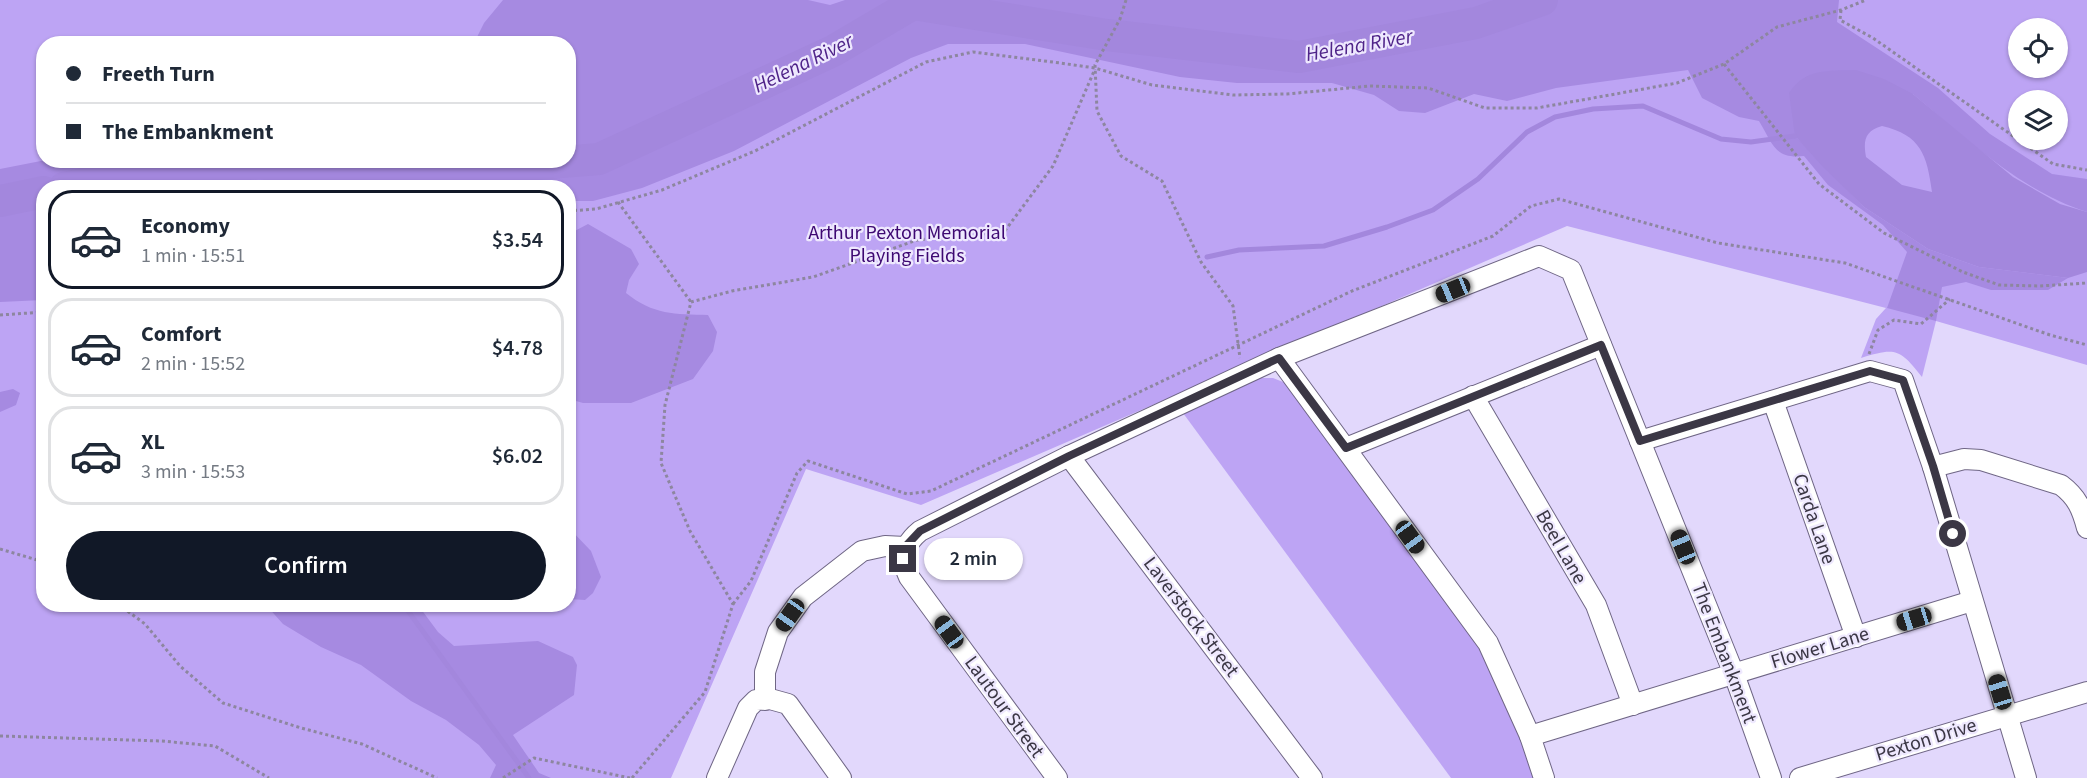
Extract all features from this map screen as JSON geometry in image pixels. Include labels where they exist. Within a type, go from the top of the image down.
[{"type":"street","name":"The Embankment","points":[[905,547],[920,531],[1069,456],[1279,358],[1539,256],[1571,270],[1734,674],[1772,778]]},
{"type":"street","points":[[1346,448],[1601,345]]},
{"type":"street","points":[[1279,358],[1488,643],[1530,736],[1541,769],[1554,778]]},
{"type":"street","points":[[1640,441],[1870,371],[1903,380],[1933,466],[2026,778]]},
{"type":"street","name":"Beel Lane","points":[[1473,396],[1596,605],[1633,705]]},
{"type":"street","name":"Carda Lane","points":[[1773,401],[1856,637]]},
{"type":"street","name":"Laverstock Street","points":[[1069,456],[1312,778]]},
{"type":"street","points":[[1933,466],[1964,459],[1981,460],[2061,485],[2072,493],[2081,507],[2087,528]]},
{"type":"street","points":[[765,700],[765,672],[778,633],[803,597],[862,551],[885,546],[905,547]]},
{"type":"street","name":"Lautour Street","points":[[905,547],[903,559],[909,577],[1057,778]]},
{"type":"street","name":"Flower Lane","points":[[1530,736],[1972,601]]},
{"type":"street","name":"Pexton Drive","points":[[1800,778],[2087,692]]},
{"type":"street","points":[[717,778],[748,708],[756,700],[788,704],[841,778]]},
{"type":"path","points":[[691,302],[732,291],[813,277],[917,240],[1004,232],[1053,166],[1105,47],[1120,19],[1126,0]]},
{"type":"path","points":[[576,210],[596,208],[662,190],[755,151],[926,62],[973,52],[1095,69],[1152,85],[1233,94],[1287,94],[1370,86],[1428,88],[1485,108],[1537,108],[1677,84],[1724,64],[1777,27],[1841,10],[1866,0]]},
{"type":"path","points":[[1841,10],[1840,20],[1873,38],[2054,164],[2087,171]]},
{"type":"path","points":[[1724,64],[1819,184],[1884,233],[1963,272],[1999,285],[2040,286],[2087,283]]},
{"type":"path","points":[[1095,69],[1097,111],[1121,156],[1162,181],[1201,262],[1233,306],[1245,374]]},
{"type":"path","points":[[503,778],[534,758],[631,778],[705,692],[733,604],[751,581],[797,472],[808,461],[907,494],[932,491],[1352,291],[1493,236],[1531,206],[1559,199],[1718,243],[1845,263],[2050,335],[2087,345]]},
{"type":"path","points":[[618,202],[691,302]]},
{"type":"path","points":[[1870,371],[1869,354],[1878,330],[1894,320],[1921,324],[1950,299]]},
{"type":"path","points":[[691,302],[665,405],[661,463],[690,531],[733,604]]},
{"type":"path","points":[[0,315],[36,313]]},
{"type":"path","points":[[0,549],[36,560]]},
{"type":"path","points":[[129,612],[145,624],[180,666],[223,703],[301,728],[362,744],[437,778]]},
{"type":"path","points":[[0,736],[162,741],[215,746],[269,778]]},
{"type":"green space","name":"Arthur Pexton Memorial Playing Fields","points":[[0,0],[2087,0],[2087,365],[1936,321],[1922,377],[1908,361],[1896,353],[1882,352],[1861,358],[1876,319],[1886,308],[1567,226],[921,505],[806,469],[671,778],[0,778]]},
{"type":"green space","points":[[1257,378],[1273,378],[1288,384],[1470,632],[1489,663],[1536,778],[1451,778],[1183,413]]},
{"type":"shaded area","points":[[503,0],[808,0],[830,5],[845,0],[1839,0],[1837,22],[1938,88],[1990,134],[2008,146],[2008,150],[2015,150],[2052,174],[2087,179],[2087,212],[2062,203],[2017,177],[1974,146],[1913,94],[1795,136],[1864,207],[1928,249],[1979,267],[2068,278],[2048,290],[1991,290],[1966,282],[1942,287],[1936,321],[1887,308],[1907,252],[1883,225],[1828,185],[1804,156],[1786,155],[1780,152],[1771,143],[1759,121],[1739,117],[1702,98],[1688,70],[1556,88],[1507,101],[1474,94],[1425,113],[1399,111],[1374,95],[1332,83],[1237,83],[1180,77],[1025,44],[948,44],[911,58],[734,151],[642,188],[593,201],[576,201],[576,180],[36,180],[36,300],[0,302],[0,169],[36,162],[36,168],[576,168],[576,36],[478,36],[484,23]]},
{"type":"shaded area","points":[[1856,70],[1884,79],[1913,94],[2013,177],[2060,204],[2087,212],[2087,272],[2068,278],[1979,267],[1928,249],[1864,207],[1795,136],[1789,93],[1802,79],[1818,72]],"holes":[[[1882,126],[1906,135],[1920,148],[1928,167],[1932,192],[1902,185],[1866,157],[1865,141],[1872,131]]]},
{"type":"shaded area","points":[[588,224],[631,249],[639,264],[629,280],[626,293],[636,300],[665,312],[708,315],[717,332],[713,351],[693,379],[631,403],[576,401],[576,230]]},
{"type":"shaded area","points":[[13,389],[20,393],[16,405],[0,412],[0,392]]},
{"type":"shaded area","points":[[576,535],[591,551],[601,577],[593,593],[585,600],[576,599]]},
{"type":"shaded area","points":[[272,612],[423,612],[438,632],[454,646],[538,641],[573,657],[577,665],[574,695],[513,735],[539,773],[551,778],[490,778],[496,765],[479,745],[446,720],[411,701],[361,665],[321,647],[283,624]]},
{"type":"waterway","name":"Helena River","points":[[576,161],[599,159],[833,51],[913,4],[1107,35],[1299,57],[1476,23],[1542,0]]},
{"type":"waterway","points":[[1207,257],[1239,250],[1324,246],[1433,210],[1478,179],[1527,132],[1555,117],[1593,109],[1643,106],[1721,139],[1751,142],[1795,136]]},
{"type":"waterway","name":"Helena River","points":[[102,180],[130,174],[202,168]]},
{"type":"waterway","name":"Helena River","points":[[285,168],[340,180]]},
{"type":"waterway","name":"Helena River","points":[[340,180],[488,168]]},
{"type":"waterway","points":[[130,174],[134,180]]},
{"type":"waterway","name":"Helena River","points":[[0,201],[36,194]]},
{"type":"waterway","points":[[409,612],[529,778]]},
{"type":"route","points":[[903,559],[905,547],[920,531],[1069,456],[1279,358],[1346,448],[1601,345],[1640,441],[1870,371],[1903,380],[1933,466],[1953,534]]}]
